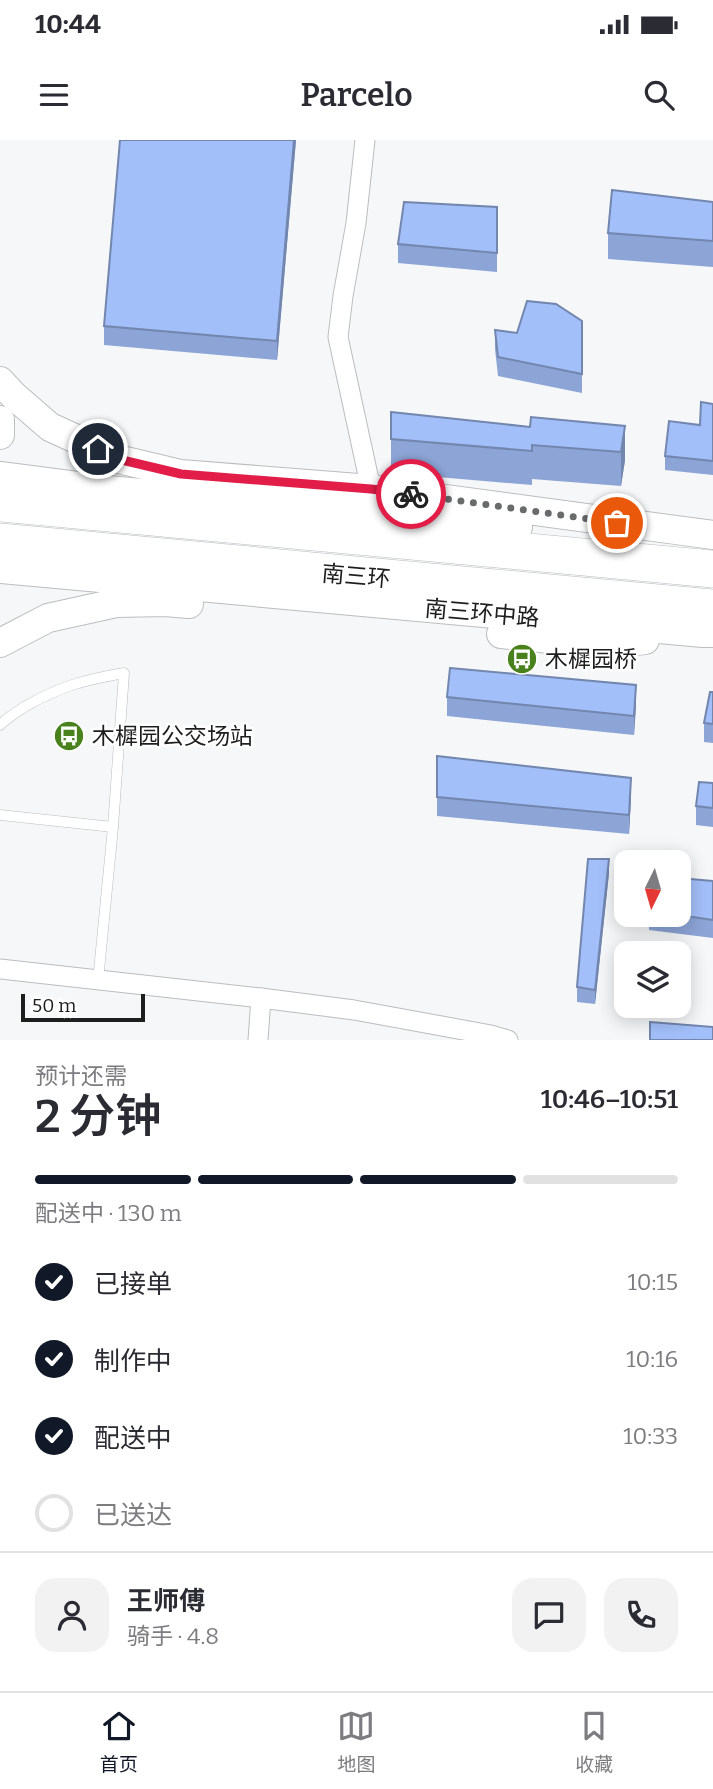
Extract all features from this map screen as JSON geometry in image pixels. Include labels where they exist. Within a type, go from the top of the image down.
[{"type":"highway","name":"南三环","points":[[0,503],[647,562],[707,547]]},
{"type":"highway","name":"南三环","points":[[0,542],[707,619]]},
{"type":"street","points":[[365,140],[356,223],[338,337],[371,489]]},
{"type":"street","points":[[0,381],[50,427],[122,460],[181,474],[371,489],[707,547]]},
{"type":"street","points":[[0,421],[0,435]]},
{"type":"street","points":[[0,476],[108,490],[707,547]]},
{"type":"street","name":"南三环中路","points":[[0,569],[707,619]]},
{"type":"street","points":[[0,643],[48,618],[116,603],[165,602],[607,645],[707,619]]},
{"type":"street","points":[[0,969],[354,1010],[497,1038]]},
{"type":"street","points":[[258,1040],[261,998]]},
{"type":"lane","points":[[0,725],[7,717],[52,691],[88,679],[124,673],[98,981]]},
{"type":"lane","points":[[0,815],[113,827]]},
{"type":"building","points":[[120,140],[294,140],[277,341],[104,326]]},
{"type":"building","points":[[612,190],[713,202],[713,241],[608,233]]},
{"type":"building","points":[[404,202],[497,207],[497,253],[398,244]]},
{"type":"building","points":[[527,301],[556,304],[582,321],[582,374],[498,357],[495,330],[517,333]]},
{"type":"building","points":[[701,402],[713,404],[713,461],[665,456],[669,421],[700,425]]},
{"type":"building","points":[[391,412],[530,427],[531,417],[625,426],[621,452],[532,445],[532,451],[391,439]]},
{"type":"building","points":[[450,668],[636,685],[634,716],[447,697]]},
{"type":"building","points":[[710,692],[713,692],[713,724],[704,723]]},
{"type":"building","points":[[437,756],[631,778],[629,815],[437,797]]},
{"type":"building","points":[[699,782],[713,783],[713,808],[696,806]]},
{"type":"building","points":[[588,859],[609,859],[595,990],[577,987]]},
{"type":"building","points":[[691,879],[713,881],[713,920],[691,917]]},
{"type":"building","points":[[650,1022],[713,1027],[713,1040],[650,1040]]},
{"type":"way so far","points":[[411,494],[617,523]]},
{"type":"place","name":"木樨园桥","points":[[522,659]]},
{"type":"place","name":"木樨园公交场站","points":[[69,736]]},
{"type":"route","points":[[98,449],[122,460],[181,474],[411,494]]}]
